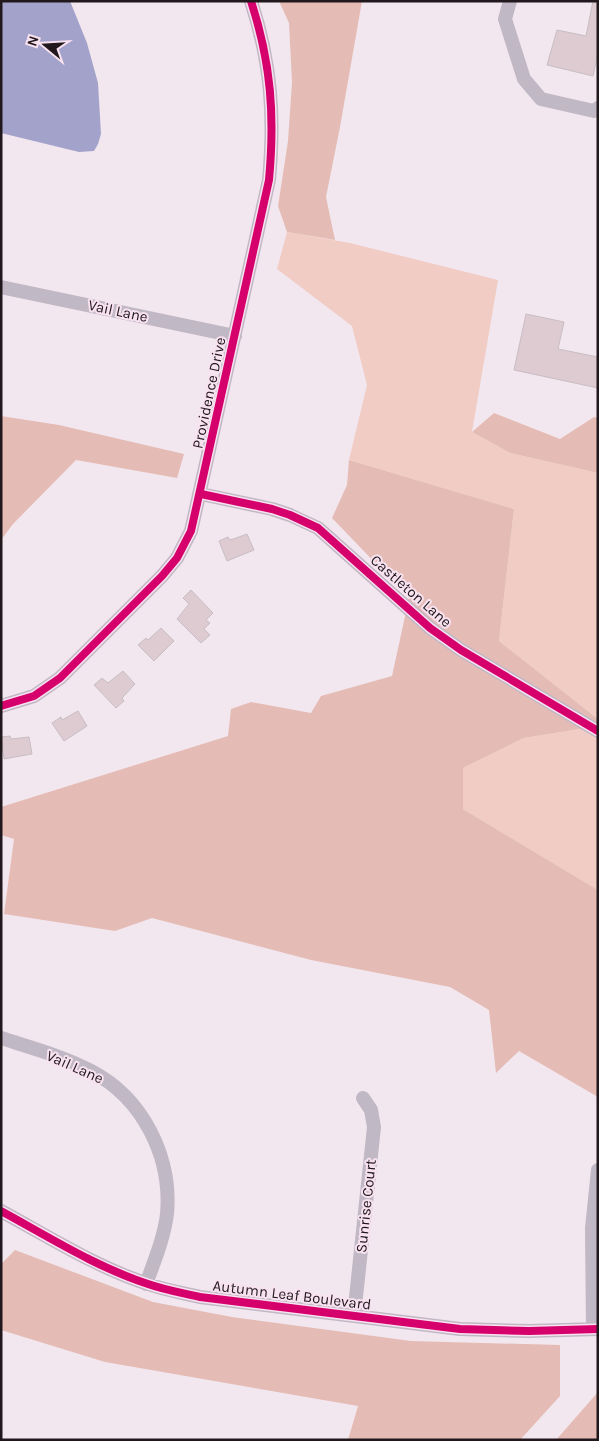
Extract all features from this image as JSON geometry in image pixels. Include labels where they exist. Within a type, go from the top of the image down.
[{"type":"street","name":"Providence Drive","points":[[1,706],[34,696],[60,678],[162,576],[177,558],[187,540],[195,518],[269,180],[273,121],[269,76],[251,1]]},
{"type":"street","points":[[510,1],[505,18],[524,79],[541,99],[594,111],[598,108]]},
{"type":"street","name":"Vail Lane","points":[[1,287],[236,336]]},
{"type":"street","name":"Castleton Lane","points":[[201,494],[290,514],[318,528],[430,628],[453,644],[598,731]]},
{"type":"street","name":"Vail Lane","points":[[1,1038],[75,1064],[104,1078],[126,1097],[150,1129],[165,1172],[167,1202],[164,1229],[146,1284]]},
{"type":"street","name":"Sunrise Court","points":[[354,1316],[374,1127],[372,1110],[363,1098]]},
{"type":"street","points":[[595,1329],[591,1236],[598,1170]]},
{"type":"street","name":"Autumn Leaf Boulevard","points":[[1,1210],[100,1265],[146,1284],[200,1297],[460,1329],[529,1332],[595,1329]]},
{"type":"shaded area","points":[[279,1],[362,1],[326,197],[335,240],[287,232],[278,206],[288,141],[292,82],[289,23]]},
{"type":"shaded area","points":[[287,232],[350,243],[498,280],[472,432],[510,453],[598,473],[598,719],[499,641],[514,509],[349,460],[367,385],[352,326],[277,269]]},
{"type":"shaded area","points":[[494,413],[560,439],[594,417],[598,418],[598,473],[510,453],[472,432]]},
{"type":"shaded area","points":[[1,416],[59,425],[184,454],[177,478],[76,460],[13,524],[1,540]]},
{"type":"shaded area","points":[[349,460],[514,509],[499,641],[598,719],[598,726],[524,738],[463,768],[463,809],[598,890],[598,1097],[519,1051],[496,1073],[489,1010],[450,987],[311,960],[152,918],[115,931],[4,914],[14,839],[1,835],[1,807],[228,736],[231,709],[251,702],[311,713],[321,696],[392,676],[409,598],[332,518],[347,485]]},
{"type":"shaded area","points":[[598,726],[598,890],[463,809],[463,768],[524,738]]},
{"type":"shaded area","points":[[15,1250],[153,1302],[232,1317],[411,1341],[560,1345],[560,1396],[520,1440],[348,1440],[358,1406],[105,1362],[1,1330],[1,1264]]},
{"type":"shaded area","points":[[598,1392],[598,1440],[556,1440]]},
{"type":"water","points":[[1,1],[70,1],[87,43],[98,83],[101,134],[94,151],[79,152],[1,133]]},
{"type":"building","points":[[593,1],[598,1],[598,53],[593,76],[547,65],[557,30],[586,36]]},
{"type":"building","points":[[526,314],[564,322],[558,349],[598,357],[598,388],[514,370]]},
{"type":"building","points":[[247,534],[254,550],[227,561],[219,541],[228,537],[230,540]]},
{"type":"building","points":[[191,590],[213,613],[206,620],[210,623],[204,629],[210,635],[201,643],[177,619],[189,604],[183,598]]},
{"type":"building","points":[[161,628],[174,641],[154,661],[138,645],[146,638],[148,640]]},
{"type":"building","points":[[123,671],[135,684],[122,698],[124,701],[116,708],[94,685],[102,678],[108,683]]},
{"type":"building","points":[[78,711],[87,726],[64,741],[52,723],[61,717],[62,720]]},
{"type":"building","points":[[10,736],[11,739],[29,737],[32,754],[4,759],[1,737]]},
{"type":"cycle path","points":[[1,706],[34,696],[60,678],[162,576],[177,558],[191,531],[269,180],[272,133],[270,89],[263,46],[251,1]]},
{"type":"cycle path","points":[[201,494],[272,509],[318,528],[430,628],[461,650],[598,731]]},
{"type":"cycle path","points":[[1,1211],[110,1269],[154,1286],[200,1297],[460,1329],[529,1331],[598,1329]]}]
